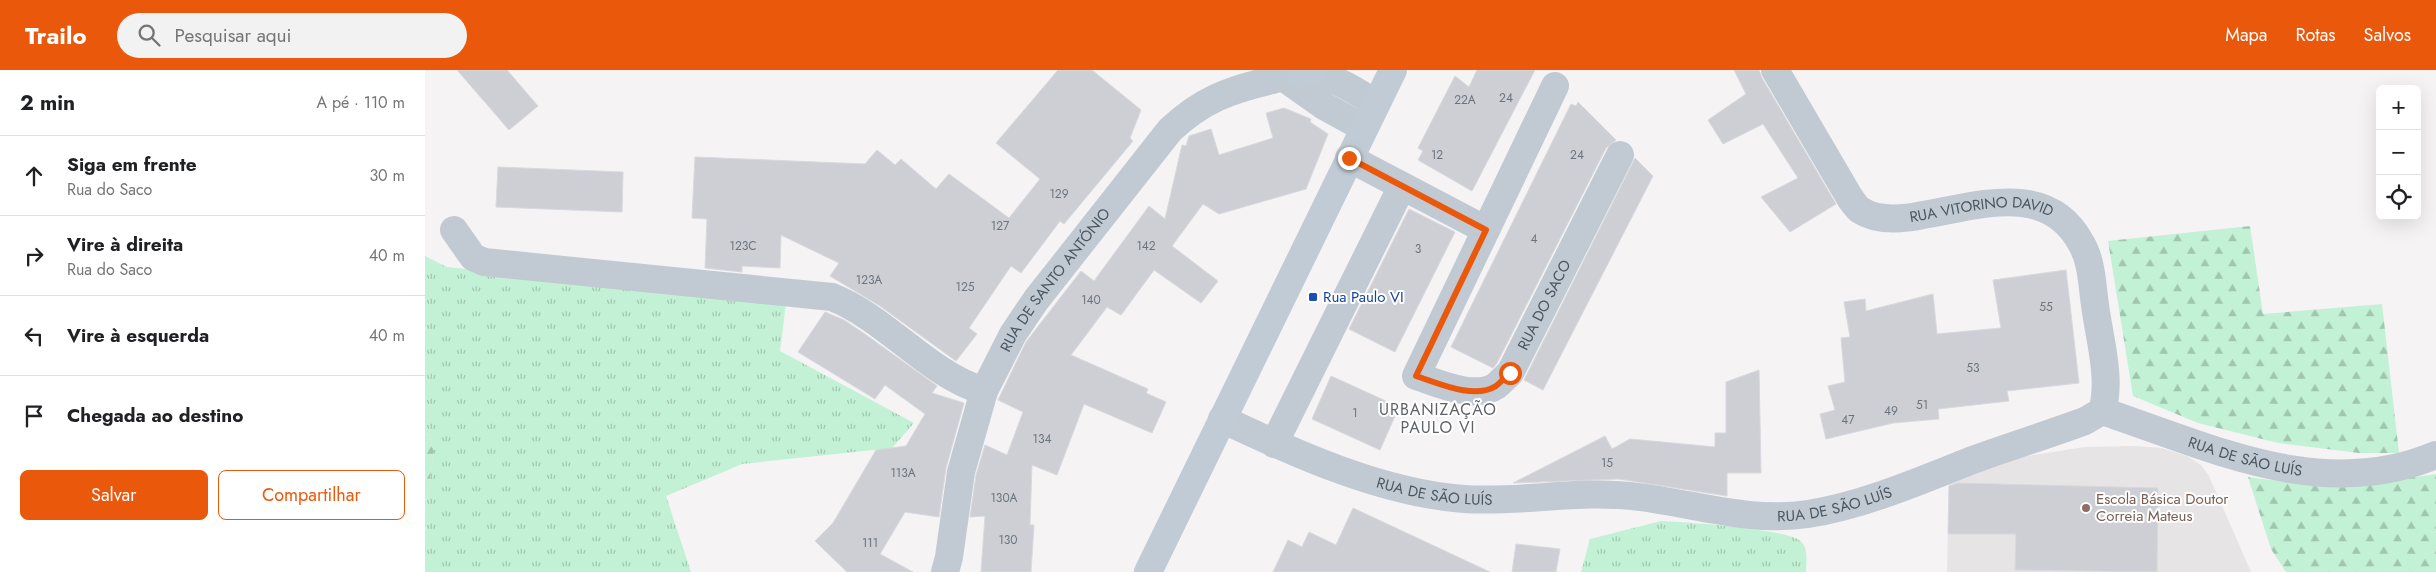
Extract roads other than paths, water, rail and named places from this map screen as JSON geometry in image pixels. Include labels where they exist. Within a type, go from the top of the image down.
[{"type":"main road","points":[[1148,572],[1393,70]]},
{"type":"street","name":"RUA VITORINO DAVID","points":[[1775,70],[1850,198],[1860,210],[1874,215],[1901,218],[2001,202],[2020,202],[2040,206],[2056,213],[2069,225],[2082,244],[2090,264],[2107,389],[2102,410]]},
{"type":"street","name":"RUA DE SANTO ANTÓNIO","points":[[945,572],[949,557],[961,472],[984,390],[1013,334],[1036,300],[1170,130],[1189,112],[1226,92],[1299,73],[1314,74],[1333,81],[1376,104]]},
{"type":"street","points":[[1299,73],[1324,106],[1364,128]]},
{"type":"street","name":"RUA DO SACO","points":[[1555,86],[1416,376],[1461,389],[1475,390],[1495,386],[1510,373],[1620,156]]},
{"type":"street","points":[[1349,158],[1486,230]]},
{"type":"street","points":[[1274,444],[1402,186]]},
{"type":"street","points":[[454,230],[473,257],[483,262],[832,297],[874,320],[966,385],[984,390]]},
{"type":"street","name":"RUA DE SÃO LUÍS","points":[[1222,419],[1274,444],[1355,474],[1436,496],[1474,499],[1614,495],[1639,497],[1731,514],[1757,516],[1807,514],[1909,485],[2085,421],[2102,410],[2202,447],[2276,468],[2325,473],[2371,473],[2412,465],[2436,455]]},
{"type":"place","name":"Rua Paulo VI","points":[[1313,297]]},
{"type":"place","name":"Escola Básica Doutor Correia Mateus","points":[[2086,508]]},
{"type":"district","name":"URBANIZAÇÃO PAULO VI","points":[[1438,418]]}]
